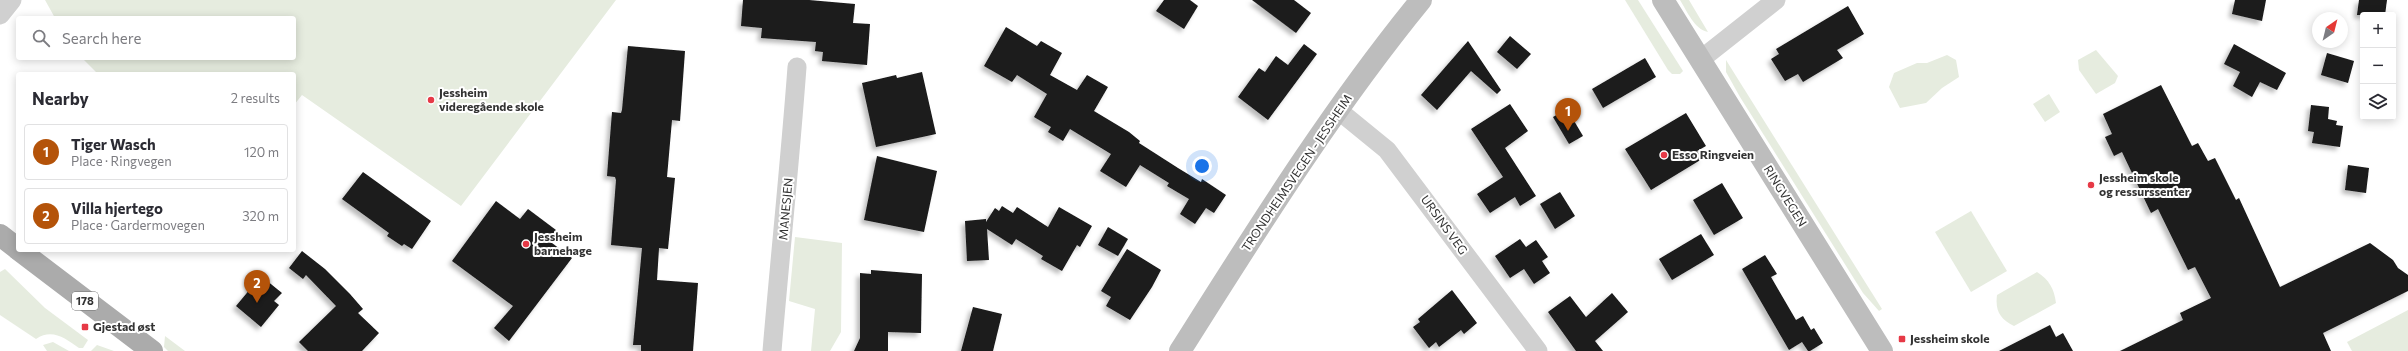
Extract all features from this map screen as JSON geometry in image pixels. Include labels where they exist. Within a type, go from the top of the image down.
[{"type":"main road","name":"TRONDHEIMSVEGEN - JESSHEIM","points":[[1180,351],[1273,204],[1338,110],[1421,0]]},
{"type":"main road","name":"RINGVEGEN","points":[[1663,0],[1882,351]]},
{"type":"main road","name":"178","points":[[0,235],[16,248]]},
{"type":"main road","name":"178","points":[[22,252],[152,351]]},
{"type":"street","points":[[0,14],[12,0]]},
{"type":"street","points":[[1700,60],[1776,0]]},
{"type":"street","name":"MANESJEN","points":[[772,351],[778,278],[783,240],[797,67]]},
{"type":"street","name":"URSINS VEG","points":[[1338,110],[1386,150],[1538,351]]},
{"type":"shaded area","name":"Jessheim videregående skole","points":[[45,0],[616,0],[461,206],[302,95],[296,102],[296,72],[96,72],[84,60],[296,60],[296,16],[54,16]]},
{"type":"shaded area","points":[[1625,0],[1638,0],[1683,71],[1680,74],[1672,74],[1668,70]]},
{"type":"shaded area","points":[[1680,0],[1689,0],[1708,32],[1703,30],[1695,23]]},
{"type":"shaded area","points":[[2096,50],[2118,76],[2115,83],[2096,94],[2079,70],[2078,60]]},
{"type":"shaded area","points":[[1947,55],[1956,60],[1959,77],[1942,88],[1926,103],[1900,108],[1889,87],[1894,73],[1917,63],[1927,63]]},
{"type":"shaded area","points":[[1726,60],[1882,309],[1879,311],[1863,293],[1740,97],[1726,72]]},
{"type":"shaded area","points":[[2049,94],[2060,112],[2045,122],[2033,104]]},
{"type":"shaded area","points":[[1971,211],[2007,271],[1971,292],[1935,232]]},
{"type":"shaded area","points":[[795,237],[842,243],[841,332],[830,351],[811,351],[815,309],[789,301]]},
{"type":"shaded area","points":[[5,269],[45,308],[88,340],[83,348],[79,348],[69,341],[53,334],[48,334],[36,339],[0,315],[0,272]]},
{"type":"shaded area","points":[[2037,272],[2045,278],[2050,285],[2054,293],[2056,303],[2014,326],[2005,320],[2000,314],[1997,306],[1997,295]]},
{"type":"shaded area","points":[[2408,310],[2408,351],[2352,351],[2347,342]]},
{"type":"shaded area","points":[[165,336],[185,351],[168,351],[164,347]]},
{"type":"shaded area","points":[[53,342],[69,351],[47,351],[43,345]]},
{"type":"shaded area","points":[[97,345],[114,351],[91,351]]},
{"type":"building","points":[[743,0],[809,0],[855,4],[853,23],[870,24],[867,65],[822,61],[823,52],[815,51],[816,42],[761,38],[762,28],[741,26]]},
{"type":"building","points":[[1164,0],[1190,0],[1198,6],[1184,29],[1156,11]]},
{"type":"building","points":[[1252,0],[1294,0],[1311,13],[1296,33]]},
{"type":"building","points":[[2235,0],[2266,0],[2262,21],[2232,14]]},
{"type":"building","points":[[2359,0],[2387,0],[2385,12],[2360,12],[2360,15],[2357,15]]},
{"type":"building","points":[[1848,6],[1864,34],[1837,50],[1843,58],[1803,82],[1798,74],[1785,81],[1771,59],[1779,54],[1776,49]]},
{"type":"building","points":[[1006,27],[1037,46],[1041,41],[1062,53],[1050,75],[1077,90],[1087,75],[1108,87],[1094,111],[1129,132],[1140,141],[1139,143],[1178,168],[1201,182],[1202,179],[1226,195],[1214,213],[1206,208],[1195,224],[1180,214],[1189,199],[1167,186],[1169,183],[1140,165],[1126,187],[1100,171],[1111,154],[1070,129],[1063,141],[1048,132],[1051,127],[1034,117],[1047,94],[1017,75],[1012,82],[984,66]]},
{"type":"building","points":[[1510,36],[1531,54],[1517,69],[1497,52]]},
{"type":"building","points":[[1468,41],[1501,90],[1497,94],[1471,71],[1437,110],[1421,95]]},
{"type":"building","points":[[1304,44],[1317,54],[1268,120],[1238,97],[1259,68],[1265,72],[1276,56],[1288,65]]},
{"type":"building","points":[[2234,44],[2286,73],[2277,90],[2260,82],[2252,97],[2233,86],[2240,72],[2224,64]]},
{"type":"building","points":[[628,46],[685,51],[680,121],[672,120],[667,177],[675,178],[668,249],[659,248],[657,280],[698,283],[693,351],[641,351],[641,345],[633,345],[642,248],[611,245],[616,180],[615,177],[607,176],[612,112],[621,113],[622,110]]},
{"type":"building","points":[[2327,53],[2354,61],[2348,83],[2321,75]]},
{"type":"building","points":[[1645,58],[1656,77],[1603,108],[1592,89]]},
{"type":"building","points":[[922,72],[936,134],[876,147],[862,83],[896,75],[897,78]]},
{"type":"building","name":"Jessheim skole og ressurssenter","points":[[2161,85],[2192,146],[2198,143],[2208,161],[2215,158],[2236,200],[2239,198],[2280,287],[2370,243],[2393,260],[2398,268],[2408,275],[2408,291],[2323,333],[2331,351],[2120,351],[2183,320],[2180,313],[2211,298],[2195,267],[2188,270],[2158,209],[2151,213],[2122,152],[2114,156],[2105,137],[2112,134],[2103,114]]},
{"type":"building","points":[[1510,104],[1528,131],[1505,148],[1536,196],[1520,206],[1515,197],[1490,213],[1477,194],[1503,177],[1471,129]]},
{"type":"building","points":[[2311,105],[2329,107],[2328,119],[2337,121],[2336,125],[2343,126],[2340,147],[2312,143],[2314,132],[2308,131]]},
{"type":"building","points":[[1567,109],[1583,136],[1569,144],[1553,117]]},
{"type":"building","name":"Esso Ringveien","points":[[1686,113],[1706,146],[1697,151],[1702,159],[1651,190],[1625,149]]},
{"type":"building","points":[[877,156],[937,171],[924,232],[864,220]]},
{"type":"building","points":[[2348,165],[2369,168],[2366,193],[2345,190]]},
{"type":"building","points":[[363,172],[431,221],[412,249],[404,244],[402,246],[387,236],[389,233],[342,199]]},
{"type":"building","points":[[1722,183],[1743,218],[1714,235],[1693,200]]},
{"type":"building","points":[[1560,192],[1575,216],[1555,229],[1540,204]]},
{"type":"building","points":[[496,201],[520,219],[528,209],[556,230],[548,240],[572,258],[509,341],[494,328],[513,306],[452,261]]},
{"type":"building","points":[[1002,206],[1013,213],[1017,207],[1048,227],[1059,207],[1092,226],[1080,247],[1077,245],[1062,271],[1041,259],[1043,256],[1016,239],[1012,245],[987,229],[989,260],[967,261],[965,221],[986,219],[986,222],[995,208],[999,211]]},
{"type":"building","points":[[1108,227],[1128,239],[1118,256],[1098,245]]},
{"type":"building","points":[[1701,234],[1714,255],[1672,280],[1659,259]]},
{"type":"building","points":[[1520,239],[1526,247],[1536,240],[1548,257],[1542,261],[1550,273],[1534,284],[1524,269],[1510,278],[1495,256]]},
{"type":"building","points":[[1127,249],[1161,270],[1152,287],[1130,320],[1106,306],[1111,297],[1101,291]]},
{"type":"building","points":[[302,251],[325,269],[350,294],[363,309],[358,313],[379,333],[362,351],[308,351],[299,342],[336,306],[306,275],[303,279],[289,268]]},
{"type":"building","points":[[1765,255],[1777,274],[1771,277],[1796,320],[1803,316],[1811,330],[1814,328],[1823,343],[1810,351],[1808,351],[1802,342],[1789,350],[1742,269]]},
{"type":"building","points":[[871,270],[922,274],[921,333],[888,332],[888,351],[854,351],[860,338],[860,273],[871,274]]},
{"type":"building","points":[[261,276],[282,293],[274,301],[279,305],[261,327],[236,306]]},
{"type":"building","points":[[1452,290],[1477,323],[1464,334],[1461,330],[1439,347],[1436,342],[1429,348],[1413,327],[1420,322],[1418,319]]},
{"type":"building","points":[[1612,293],[1628,312],[1595,341],[1603,351],[1576,351],[1548,312],[1570,296],[1586,317]]},
{"type":"building","points":[[973,307],[1002,314],[993,351],[961,351]]},
{"type":"building","points":[[2050,325],[2056,337],[2063,333],[2073,351],[1999,351]]},
{"type":"place","name":"Jessheim videregående skole","points":[[431,100]]},
{"type":"place","name":"Tiger Wasch","points":[[1568,131]]},
{"type":"place","name":"Esso Ringveien","points":[[1664,155]]},
{"type":"place","name":"Jessheim skole og ressurssenter","points":[[2091,185]]},
{"type":"place","name":"Jessheim barnehage","points":[[526,244]]},
{"type":"place","name":"Villa hjertego","points":[[257,303]]},
{"type":"place","name":"Gjestad øst","points":[[85,327]]},
{"type":"place","name":"Jessheim skole","points":[[1902,339]]}]
